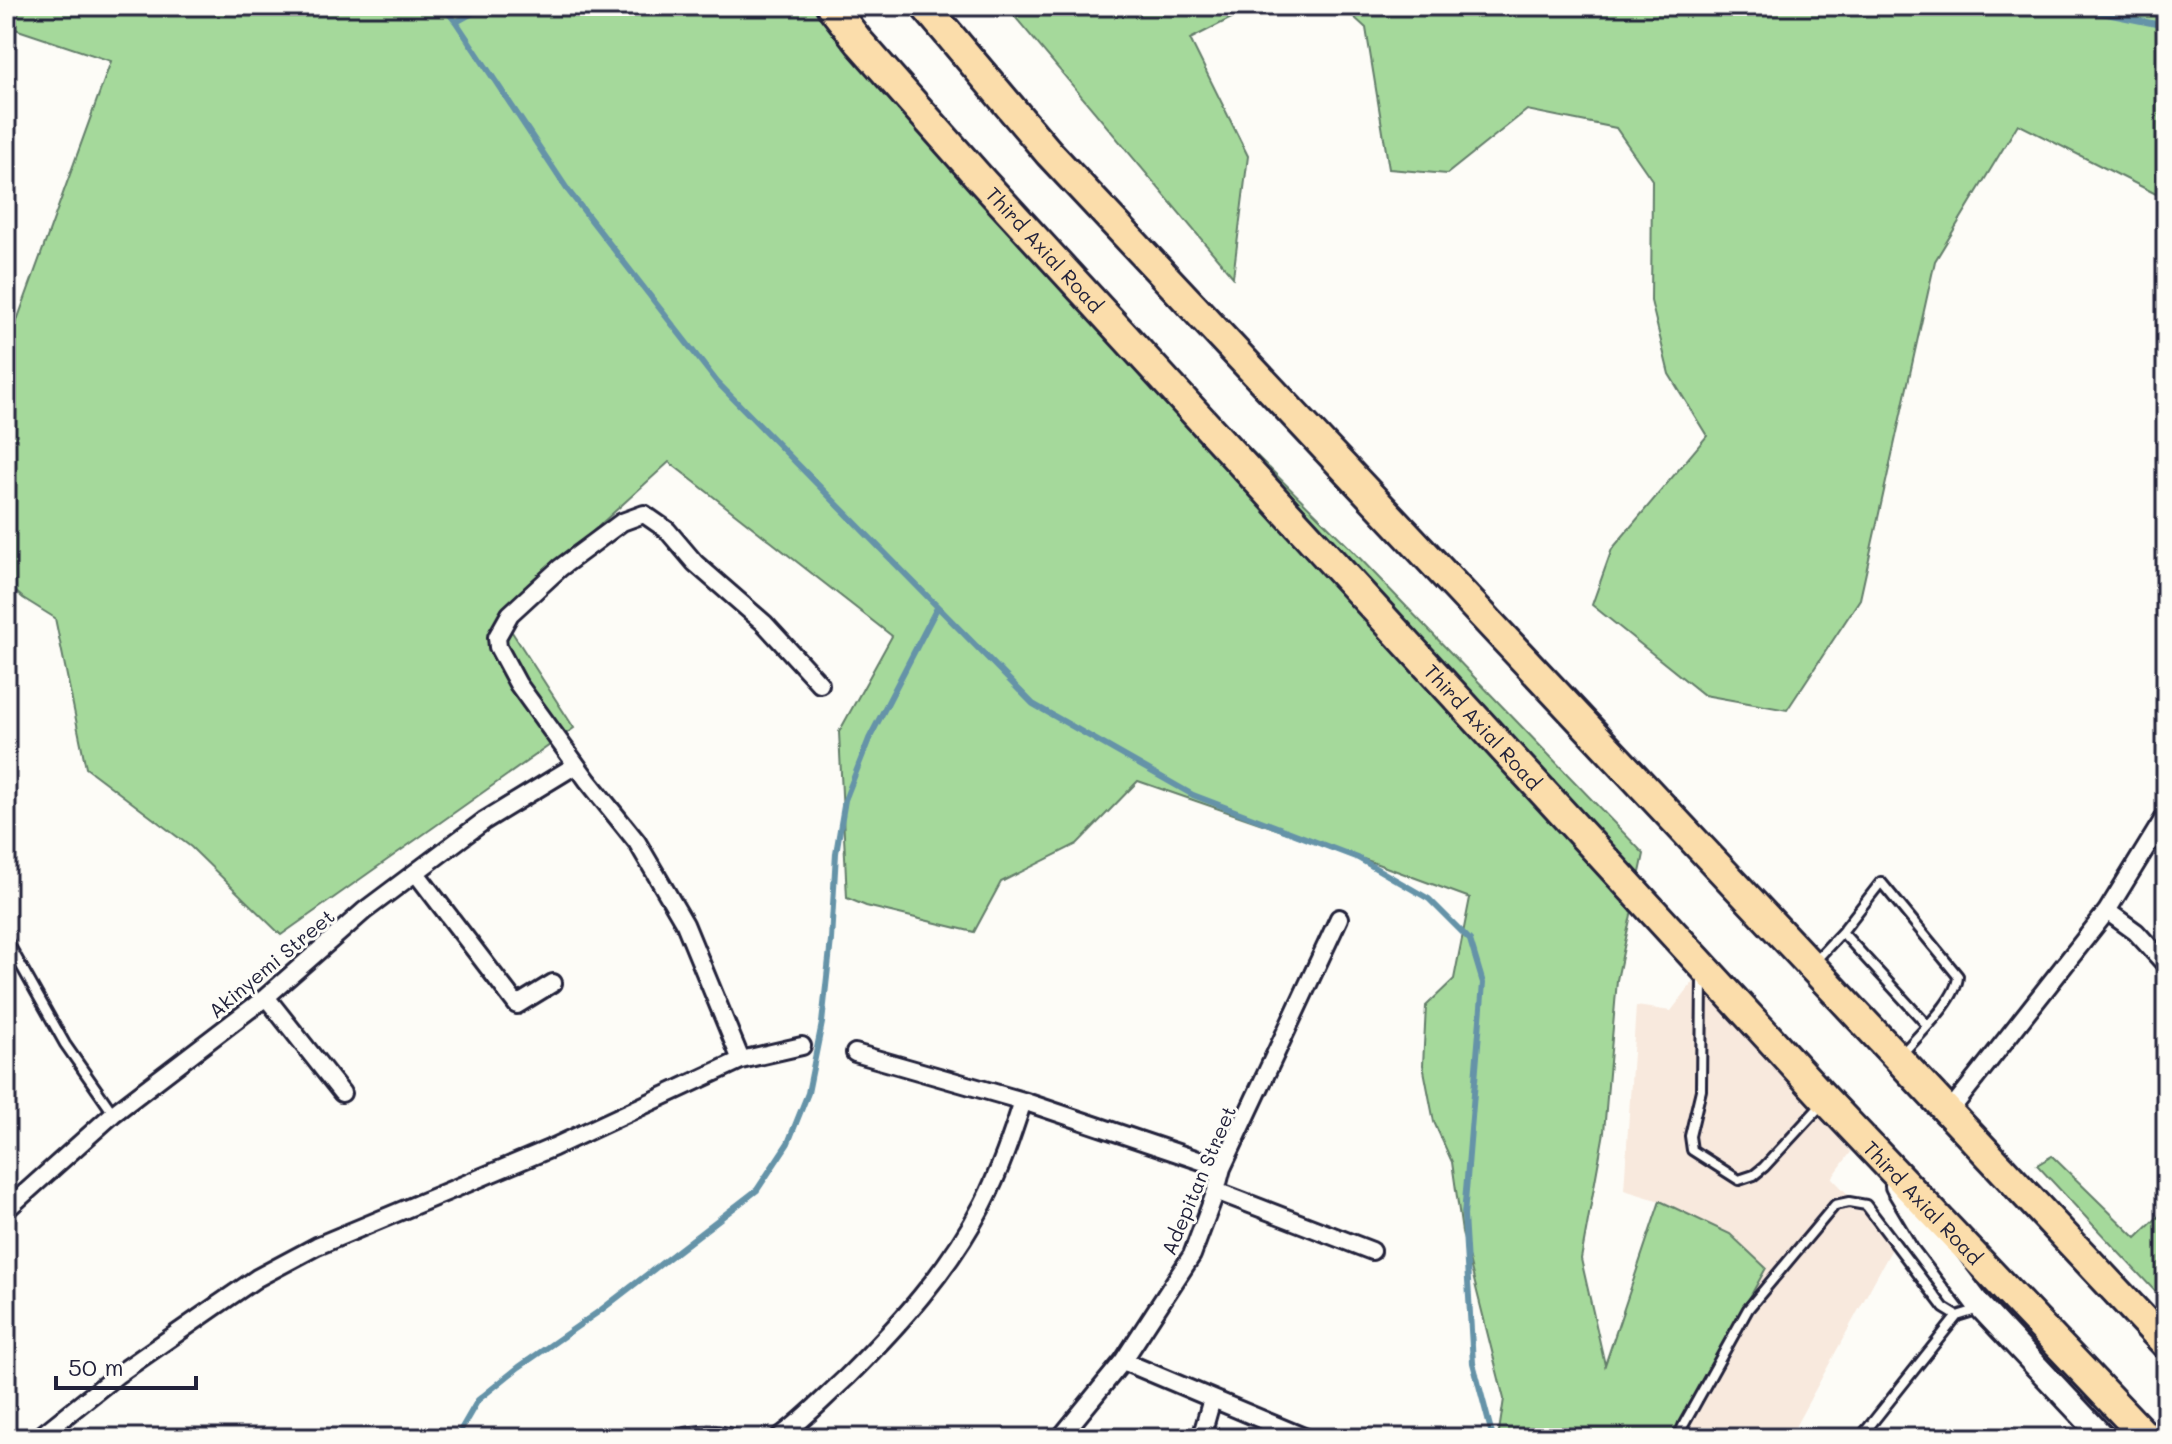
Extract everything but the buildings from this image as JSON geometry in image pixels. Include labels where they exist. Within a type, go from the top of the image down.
[{"type":"highway","name":"Third Axial Road","points":[[831,6],[983,182],[1826,1100],[2147,1438]]},
{"type":"highway","points":[[925,6],[1049,153],[2166,1344]]},
{"type":"street","points":[[741,1060],[685,924],[637,842],[576,765],[518,684],[502,659],[497,637],[510,614],[560,568],[622,522],[644,514],[667,530],[695,563],[764,623],[820,684]]},
{"type":"street","name":"Akinyemi Street","points":[[6,1210],[113,1114],[266,997],[364,911],[484,821],[576,765]]},
{"type":"street","points":[[1949,1112],[2107,911],[2166,815]]},
{"type":"street","points":[[416,873],[517,1005],[553,983]]},
{"type":"street","points":[[2107,911],[2136,932],[2166,965]]},
{"type":"street","name":"Adepitan Street","points":[[1060,1438],[1123,1361],[1192,1255],[1222,1168],[1339,918]]},
{"type":"street","points":[[266,997],[342,1093]]},
{"type":"street","points":[[38,1438],[117,1375],[257,1278],[317,1246],[554,1147],[741,1060],[802,1046]]},
{"type":"street","points":[[855,1053],[1023,1101],[1222,1168]]},
{"type":"street","points":[[778,1438],[796,1426],[878,1347],[951,1258],[984,1203],[1023,1101]]},
{"type":"street","points":[[1881,1157],[1928,1238],[1979,1305],[2104,1438]]},
{"type":"street","points":[[1216,1191],[1372,1251]]},
{"type":"street","points":[[1123,1361],[1306,1438]]},
{"type":"street","points":[[1201,1438],[1212,1399]]},
{"type":"street","points":[[681,1438],[718,1434],[732,1438]]},
{"type":"lane","points":[[1810,966],[1842,932],[1881,882],[1958,976],[1958,984],[1949,999],[1899,1057]]},
{"type":"lane","points":[[1842,932],[1927,1025]]},
{"type":"lane","points":[[6,939],[65,1044],[113,1114]]},
{"type":"lane","points":[[1702,964],[1701,1090],[1690,1136],[1692,1150],[1739,1180],[1754,1175],[1826,1100]]},
{"type":"lane","points":[[1678,1438],[1748,1309],[1835,1205],[1849,1202],[1866,1205],[1944,1308],[1957,1316]]},
{"type":"lane","points":[[1860,1438],[1957,1316],[1979,1305]]},
{"type":"shaded area","points":[[1697,977],[1851,1152],[1832,1178],[1895,1243],[1789,1438],[1672,1438],[1730,1234],[1660,1201],[1624,1190],[1636,1006],[1671,1011]]},
{"type":"green space","points":[[6,6],[851,6],[1001,202],[1352,550],[1644,854],[1617,980],[1604,1132],[1581,1259],[1605,1365],[1660,1201],[1730,1234],[1766,1268],[1672,1438],[1498,1438],[1504,1399],[1462,1232],[1452,1162],[1434,1122],[1423,1065],[1426,1006],[1454,979],[1470,898],[1138,781],[1077,844],[1001,882],[974,932],[866,906],[847,898],[839,732],[892,636],[669,462],[501,615],[574,728],[281,935],[191,847],[86,768],[55,618],[6,583],[6,351],[111,61],[6,26]]},
{"type":"green space","points":[[1006,6],[1255,6],[1190,39],[1248,156],[1233,277]]},
{"type":"green space","points":[[1342,6],[2166,6],[2166,199],[2018,124],[1935,261],[1860,599],[1787,710],[1704,695],[1592,605],[1612,549],[1707,436],[1669,374],[1651,301],[1652,180],[1616,128],[1527,110],[1447,174],[1389,169],[1366,28]]},
{"type":"green space","points":[[2052,1156],[2136,1238],[2166,1209],[2166,1303],[2037,1165]]},
{"type":"waterway","points":[[443,6],[456,22],[485,6]]},
{"type":"waterway","points":[[2067,6],[2166,26]]},
{"type":"waterway","points":[[456,22],[567,189],[717,382],[1033,704],[1193,795],[1358,858],[1429,899],[1470,940],[1483,983],[1464,1215],[1473,1363],[1493,1438]]},
{"type":"waterway","points":[[456,1438],[478,1400],[757,1190],[788,1143],[808,1093],[822,1023],[836,853],[845,800],[869,739],[937,608]]}]
